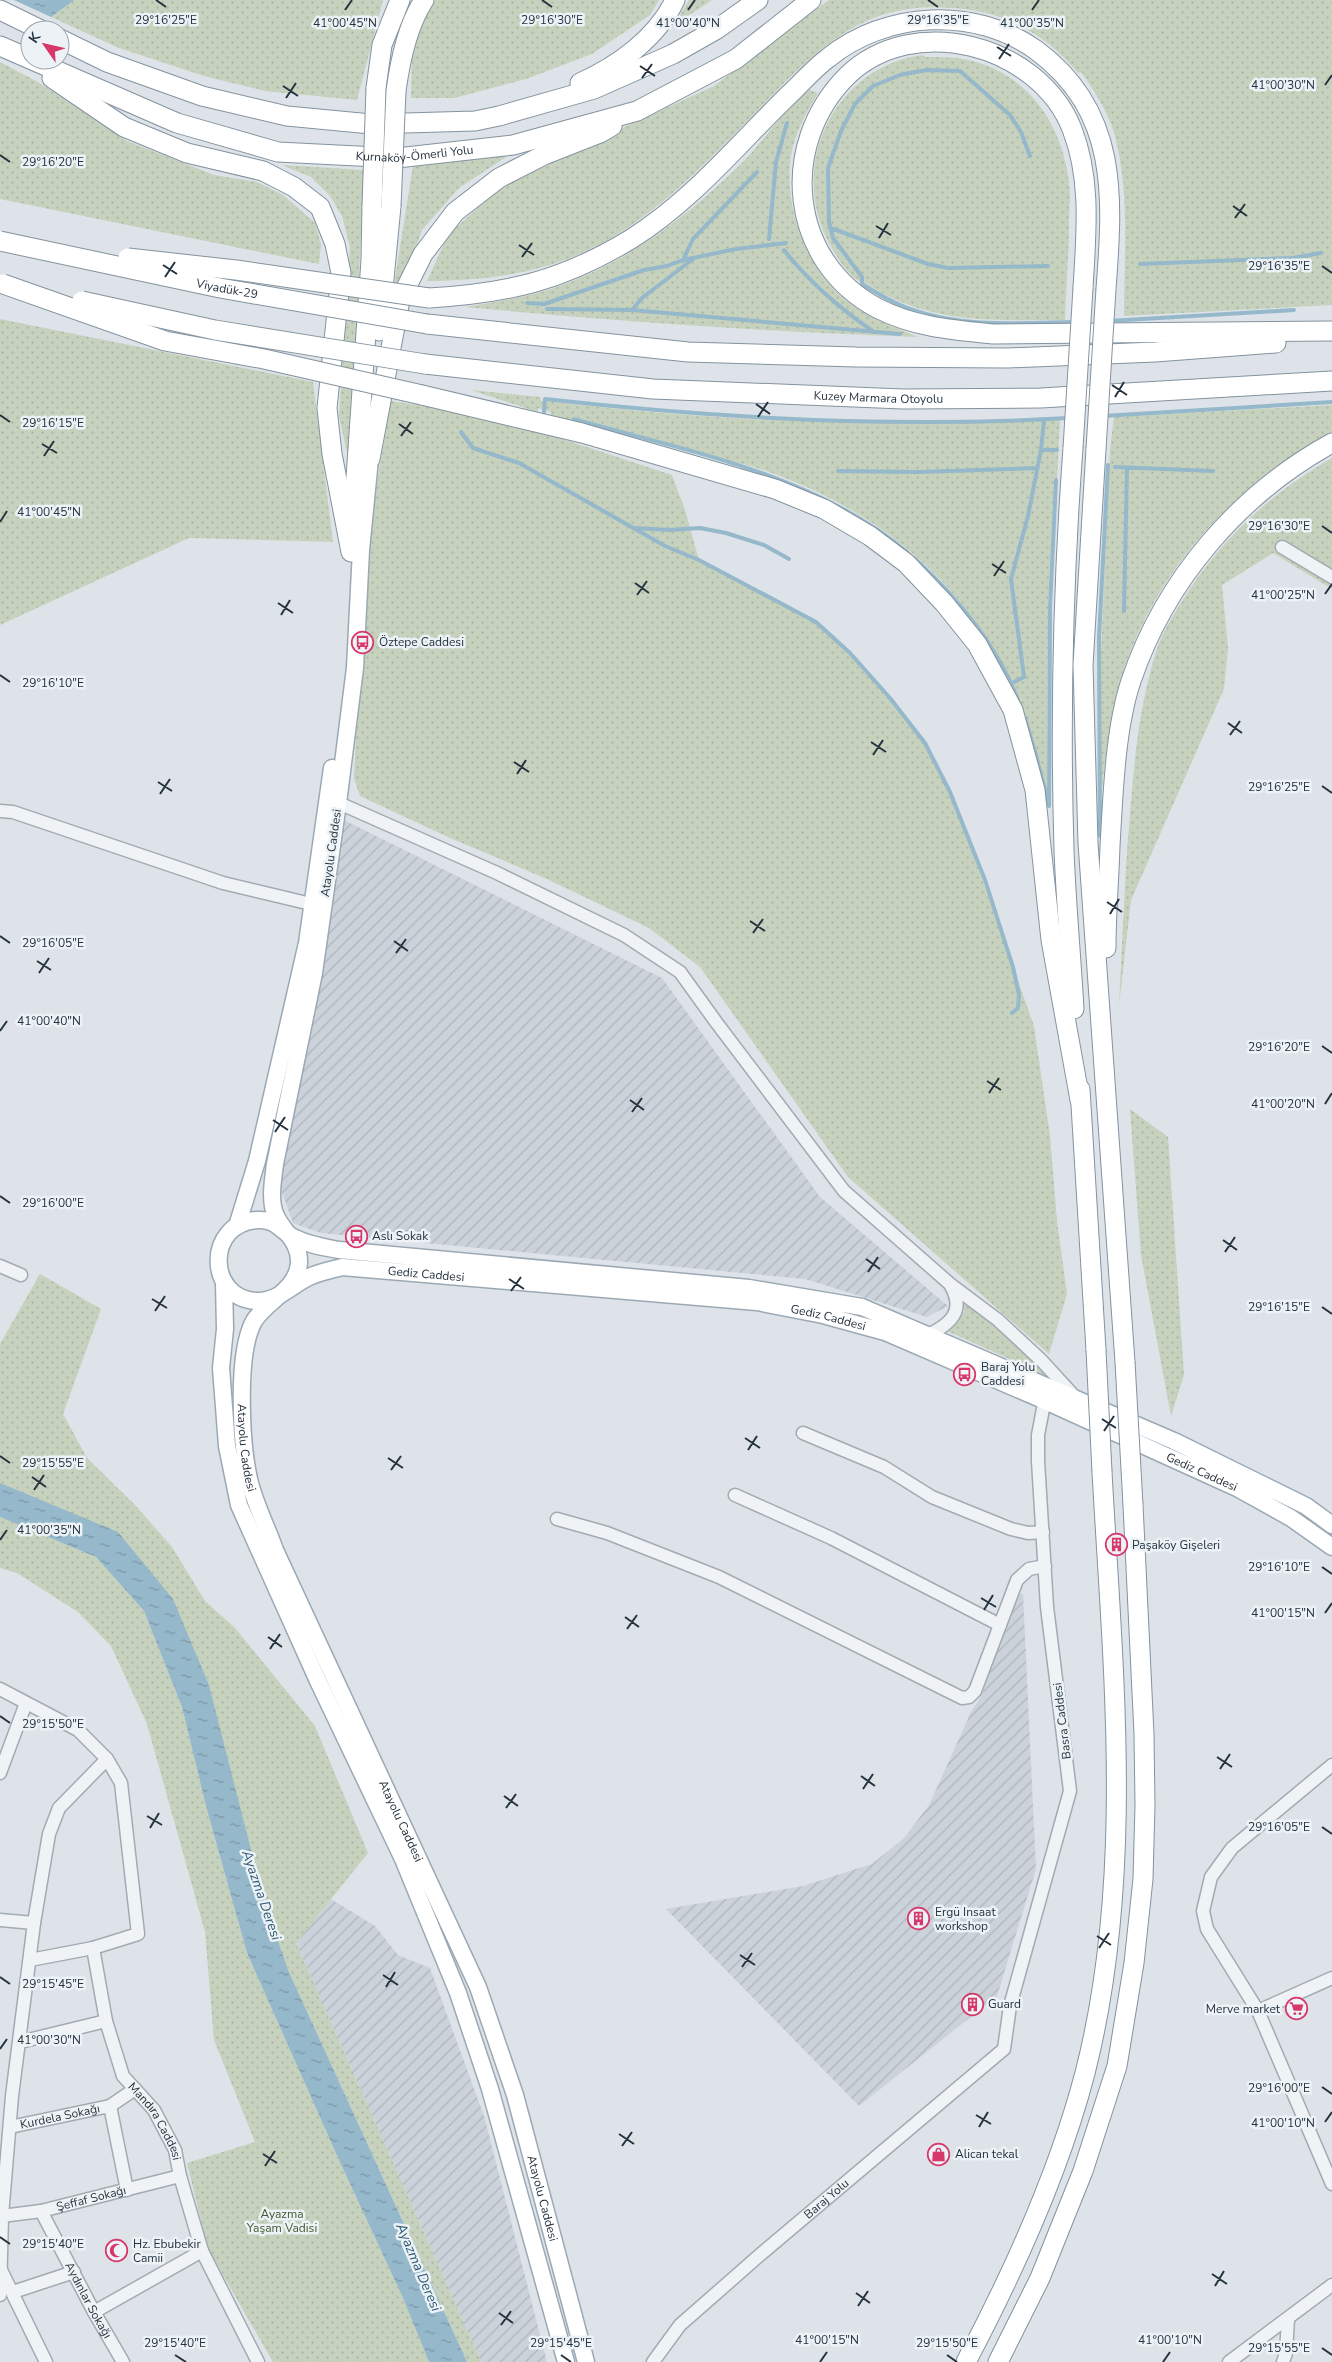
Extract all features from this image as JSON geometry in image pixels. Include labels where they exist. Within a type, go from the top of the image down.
[{"type":"highway","points":[[351,552],[371,260],[382,206],[376,88],[382,45],[400,0]]},
{"type":"highway","points":[[370,459],[382,206],[400,63],[418,10],[424,0]]},
{"type":"highway","points":[[499,116],[584,81],[620,61],[654,33],[676,0]]},
{"type":"highway","points":[[70,44],[107,62],[202,96],[287,116],[371,124],[475,120],[499,116],[594,89],[673,54],[717,29],[758,0]]},
{"type":"highway","name":"Kurnaköy-Ömerli Yolu","points":[[54,70],[177,122],[278,152],[397,158],[503,146],[637,110],[736,59],[811,0]]},
{"type":"highway","points":[[0,10],[20,20]]},
{"type":"highway","points":[[7,243],[236,270],[429,298],[478,295],[527,286],[560,276],[592,262],[673,211],[828,57],[864,36],[898,24],[944,18],[982,24],[1005,32],[1027,44],[1048,59],[1065,76],[1090,112],[1104,150],[1110,186],[1110,236],[1083,665],[1088,844],[1125,1362],[1133,1505],[1144,1743],[1143,1879],[1134,1963],[1117,2066],[1083,2171],[1040,2278],[998,2362]]},
{"type":"highway","points":[[966,2362],[1017,2258],[1055,2166],[1085,2073],[1101,1991],[1117,1834],[1116,1763],[1096,1350],[1064,851],[1063,638],[1065,556],[1073,448],[1083,288],[1086,190],[1080,154],[1072,128],[1057,103],[1042,86],[1015,63],[986,50],[963,44],[937,42],[902,46],[872,59],[848,76],[825,102],[811,130],[804,153],[801,175],[803,208],[817,246],[826,261],[848,288],[875,307],[906,322],[940,329],[993,334],[1332,331]]},
{"type":"highway","name":"Kurnaköy-Ömerli Yolu","points":[[0,46],[20,55]]},
{"type":"highway","points":[[44,70],[124,127],[187,153],[263,171],[294,187],[320,207],[335,244],[341,274],[327,408],[332,454],[351,552]]},
{"type":"highway","points":[[370,459],[400,300],[424,254],[455,212],[499,178],[544,155],[600,133],[637,110]]},
{"type":"highway","name":"Viyadük-29","points":[[7,243],[220,288],[427,324],[688,352],[856,357],[1008,358],[1155,352],[1332,339]]},
{"type":"highway","points":[[1,284],[165,341],[264,359],[422,394],[582,433],[776,489],[824,509],[870,536],[906,562],[938,596],[977,644],[1013,710],[1035,790],[1052,940],[1080,1100]]},
{"type":"highway","name":"Kuzey Marmara Otoyolu","points":[[1,284],[215,330],[425,364],[653,389],[903,399],[1041,398],[1332,381]]},
{"type":"highway","points":[[1109,1142],[1107,916],[1113,792],[1122,720],[1131,682],[1149,635],[1168,600],[1203,550],[1237,514],[1272,482],[1312,454],[1332,443]]},
{"type":"main road","name":"Atayolu Caddesi","points":[[370,459],[361,550],[355,668],[333,801],[311,904],[307,943],[257,1161],[236,1226],[226,1236],[220,1247],[218,1258],[219,1270],[224,1282],[225,1329],[221,1368],[226,1446],[239,1505],[318,1681],[403,1859],[458,1993],[490,2089],[566,2362]]},
{"type":"main road","name":"Atayolu Caddesi","points":[[351,552],[343,686],[333,801],[314,973],[275,1164],[273,1206],[277,1217],[292,1237],[297,1248],[299,1262],[297,1274],[291,1284],[265,1308],[252,1324],[244,1360],[241,1422],[249,1480],[279,1558],[478,1988],[516,2096],[586,2362]]},
{"type":"main road","points":[[236,1226],[260,1220],[273,1222],[285,1229],[292,1237]]},
{"type":"main road","name":"Gediz Caddesi","points":[[292,1237],[315,1246],[357,1252],[749,1288],[862,1307],[928,1335],[1237,1488],[1291,1518],[1332,1547]]},
{"type":"main road","name":"Gediz Caddesi","points":[[282,1293],[309,1277],[342,1267],[757,1302],[823,1314],[885,1332],[1046,1393],[1077,1400],[1174,1441],[1256,1480],[1306,1506],[1332,1525]]},
{"type":"main road","points":[[224,1282],[232,1292],[251,1299],[270,1299],[282,1293]]},
{"type":"street","points":[[1282,547],[1332,577]]},
{"type":"street","points":[[333,801],[497,873],[624,935],[680,972],[844,1191],[950,1284],[998,1320],[1042,1361],[1077,1400]]},
{"type":"street","points":[[0,811],[20,814],[223,883],[311,904]]},
{"type":"street","points":[[0,1266],[21,1275]]},
{"type":"street","points":[[928,1335],[946,1324],[958,1308],[957,1300],[950,1284]]},
{"type":"street","name":"Basra Caddesi","points":[[1004,2049],[1010,2006],[1070,1791],[1048,1607],[1045,1566],[1038,1435],[1046,1393]]},
{"type":"street","points":[[803,1433],[884,1467],[941,1501],[1011,1529],[1028,1533],[1043,1532]]},
{"type":"street","points":[[735,1494],[832,1538],[1000,1624]]},
{"type":"street","points":[[557,1518],[607,1533],[719,1577],[962,1698],[969,1697],[975,1692],[1016,1580],[1028,1569],[1045,1566]]},
{"type":"street","points":[[0,1689],[78,1730],[106,1759],[121,1784],[138,1934],[93,1948],[30,1960]]},
{"type":"street","points":[[0,1773],[26,1703]]},
{"type":"street","points":[[0,2295],[2,2216],[10,2127],[6,2095],[20,2042],[34,1923],[48,1834],[59,1808],[106,1759]]},
{"type":"street","points":[[1332,1765],[1232,1848],[1211,1877],[1203,1911],[1207,1930],[1258,2011],[1332,2184]]},
{"type":"street","points":[[0,1920],[34,1923]]},
{"type":"street","name":"Mandıra Caddesi","points":[[93,1948],[106,2021],[123,2076],[154,2110],[175,2150],[180,2176],[202,2251],[258,2362]]},
{"type":"street","points":[[1258,2011],[1331,1984]]},
{"type":"street","points":[[20,2042],[106,2021]]},
{"type":"street","name":"Baraj Yolu","points":[[653,2360],[680,2326],[761,2254],[1004,2049]]},
{"type":"street","name":"Kurdela Sokağı","points":[[10,2127],[110,2106],[135,2089]]},
{"type":"street","points":[[110,2106],[128,2190]]},
{"type":"street","name":"Şeffaf Sokağı","points":[[2,2216],[41,2211],[180,2176]]},
{"type":"street","name":"Aydınlar Sokağı","points":[[41,2211],[94,2312],[123,2362]]},
{"type":"street","points":[[94,2312],[202,2251]]},
{"type":"street","points":[[1,2270],[46,2362]]},
{"type":"street","points":[[13,2292],[74,2272]]},
{"type":"street","points":[[1229,2362],[1332,2284]]},
{"type":"street","points":[[1283,2362],[1286,2352],[1288,2319]]},
{"type":"shaded area","points":[[338,817],[662,978],[820,1197],[948,1306],[927,1317],[805,1279],[321,1233],[293,1223],[279,1184]]},
{"type":"shaded area","points":[[1017,1594],[1023,1594],[1036,1869],[997,1996],[859,2106],[666,1909],[803,1886],[872,1864],[904,1838],[929,1805],[971,1712],[982,1695]]},
{"type":"shaded area","points":[[331,1899],[375,1926],[398,1955],[430,1968],[484,2116],[547,2362],[481,2362],[296,1943]]},
{"type":"green space","points":[[74,0],[383,0],[357,100],[265,91],[204,76],[119,48],[70,26],[70,20],[58,20],[51,17]]},
{"type":"green space","points":[[426,0],[659,0],[650,15],[592,54],[526,79],[454,98],[411,98],[412,52]]},
{"type":"green space","points":[[689,0],[712,0],[674,25]]},
{"type":"green space","points":[[829,0],[1332,0],[1332,305],[1124,316],[1125,225],[1123,180],[1113,128],[1096,94],[1081,72],[1078,73],[1055,49],[1028,30],[997,16],[944,7],[915,8],[885,14],[866,21],[831,42],[800,68],[710,158],[660,204],[624,230],[600,244],[553,264],[529,270],[480,278],[427,281],[448,235],[491,196],[534,168],[714,86]]},
{"type":"green space","points":[[923,55],[926,57],[957,58],[980,63],[1001,72],[1020,85],[1035,100],[1048,118],[1058,138],[1065,160],[1070,188],[1065,320],[1013,320],[963,317],[914,307],[857,280],[846,269],[832,248],[819,218],[814,186],[816,156],[826,126],[842,100],[864,79],[891,63]]},
{"type":"green space","points":[[0,62],[38,82],[127,141],[214,175],[257,182],[283,195],[315,223],[321,245],[319,264],[0,199]]},
{"type":"green space","points":[[807,89],[818,93],[804,117],[791,154],[790,163],[791,200],[801,237],[819,271],[844,299],[870,316],[918,337],[692,325],[465,307],[551,289],[604,267],[629,253],[677,220],[721,183],[742,163]]},
{"type":"green space","points":[[517,150],[459,188],[422,230],[385,342],[413,166]]},
{"type":"green space","points":[[282,165],[364,170],[350,466],[339,416],[350,247],[342,216],[330,196],[311,177]]},
{"type":"green space","points":[[0,319],[313,382],[333,542],[189,538],[0,625]]},
{"type":"green space","points":[[471,390],[540,397],[541,401],[725,418],[821,422],[1060,420],[1057,480],[1054,481],[1048,606],[1047,793],[1032,736],[1012,684],[986,637],[954,595],[917,557],[874,524],[826,496],[764,470],[575,417],[574,421],[551,415],[551,412],[538,408],[537,412]]},
{"type":"green space","points":[[391,401],[452,410],[541,432],[672,475],[685,510],[699,560],[816,622],[837,641],[877,684],[925,743],[962,822],[1034,1026],[1050,1136],[1057,1221],[1067,1294],[1049,1354],[848,1177],[700,967],[649,928],[547,879],[448,837],[360,796],[354,778],[358,691],[372,512]]},
{"type":"green space","points":[[1332,405],[1332,432],[1298,452],[1235,501],[1207,529],[1159,593],[1140,628],[1120,682],[1109,731],[1101,797],[1101,652],[1110,450],[1114,417]]},
{"type":"green space","points":[[1332,458],[1332,589],[1273,553],[1222,585],[1228,648],[1224,689],[1131,900],[1119,1005],[1135,755],[1140,719],[1159,643],[1171,619],[1196,581],[1229,540],[1247,521],[1287,487]]},
{"type":"green space","points":[[1130,1109],[1168,1137],[1184,1375],[1171,1416],[1141,1255]]},
{"type":"green space","points":[[40,1274],[101,1309],[63,1414],[87,1458],[135,1505],[172,1547],[205,1601],[235,1628],[315,1726],[368,1853],[296,1943],[481,2362],[467,2362],[288,1970],[263,1897],[173,1599],[0,1483],[0,1344]]},
{"type":"green space","points":[[962,1297],[997,1325],[1052,1378],[947,1331],[964,1312]]},
{"type":"green space","name":"Ayazma Yaşam Vadisi","points":[[0,1517],[96,1557],[144,1611],[182,1707],[206,1806],[247,1953],[403,2298],[429,2362],[273,2362],[208,2249],[187,2163],[255,2142],[214,2040],[205,1932],[147,1724],[111,1646],[78,1612],[17,1573],[0,1568]]},
{"type":"water","points":[[14,0],[74,0],[51,17]]},
{"type":"water","name":"Ayazma Deresi","points":[[0,1483],[118,1532],[173,1599],[209,1685],[263,1897],[288,1970],[467,2362],[429,2362],[403,2298],[247,1953],[206,1806],[182,1707],[144,1611],[96,1557],[0,1517]]},
{"type":"waterway","points":[[1030,156],[1021,132],[1010,115],[960,71],[926,70],[900,75],[873,86],[855,104],[841,131],[828,168],[829,222],[833,238],[862,277],[862,284],[910,309],[930,315],[970,322],[1074,322]]},
{"type":"waterway","points":[[769,239],[776,162],[787,123]]},
{"type":"waterway","points":[[683,260],[693,239],[757,172]]},
{"type":"waterway","points":[[831,228],[928,264],[948,268],[1048,266]]},
{"type":"waterway","points":[[527,303],[544,304],[644,270],[667,266],[683,260],[736,249],[786,243]]},
{"type":"waterway","points":[[784,250],[826,294],[874,332]]},
{"type":"waterway","points":[[1140,264],[1292,258],[1321,253]]},
{"type":"waterway","points":[[632,310],[642,298],[693,259]]},
{"type":"waterway","points":[[547,309],[632,310],[900,334]]},
{"type":"waterway","points":[[1109,321],[1294,310]]},
{"type":"waterway","points":[[544,412],[545,399],[674,411],[806,419],[938,422],[1068,418]]},
{"type":"waterway","points":[[1103,416],[1332,402]]},
{"type":"waterway","points":[[574,419],[706,455],[792,485],[833,503],[872,526],[908,553]]},
{"type":"waterway","points":[[1014,682],[1024,677],[1011,579],[1028,516],[1041,450],[1044,421]]},
{"type":"waterway","points":[[461,432],[473,448],[519,463],[665,546],[699,560],[816,622],[850,653],[890,698],[925,743],[950,792],[985,880],[1013,967],[1019,995],[1018,1008],[1012,1013]]},
{"type":"waterway","points":[[1041,450],[1057,450]]},
{"type":"waterway","points":[[1103,803],[1100,836],[1099,638],[1108,465]]},
{"type":"waterway","points":[[1115,467],[1213,471]]},
{"type":"waterway","points":[[838,471],[918,472],[1037,468]]},
{"type":"waterway","points":[[1124,611],[1127,468]]},
{"type":"waterway","points":[[1025,718],[1049,806],[1050,607],[1056,480]]},
{"type":"waterway","points":[[633,528],[670,530],[700,528],[726,533],[764,545],[789,559]]},
{"type":"waterway","points":[[914,558],[945,589],[974,623],[999,660],[1018,700]]},
{"type":"place","name":"Öztepe Caddesi","points":[[363,642]]},
{"type":"place","name":"Aslı Sokak","points":[[356,1236]]},
{"type":"place","name":"Baraj Yolu Caddesi","points":[[965,1374]]},
{"type":"place","name":"Paşaköy Gişeleri","points":[[1116,1545]]},
{"type":"place","name":"Ergü Insaat workshop","points":[[919,1919]]},
{"type":"place","name":"Guard","points":[[972,2004]]},
{"type":"place","name":"Merve market","points":[[1296,2009]]},
{"type":"place","name":"Alican tekal","points":[[939,2154]]},
{"type":"place","name":"Hz. Ebubekir Camii","points":[[117,2251]]}]
